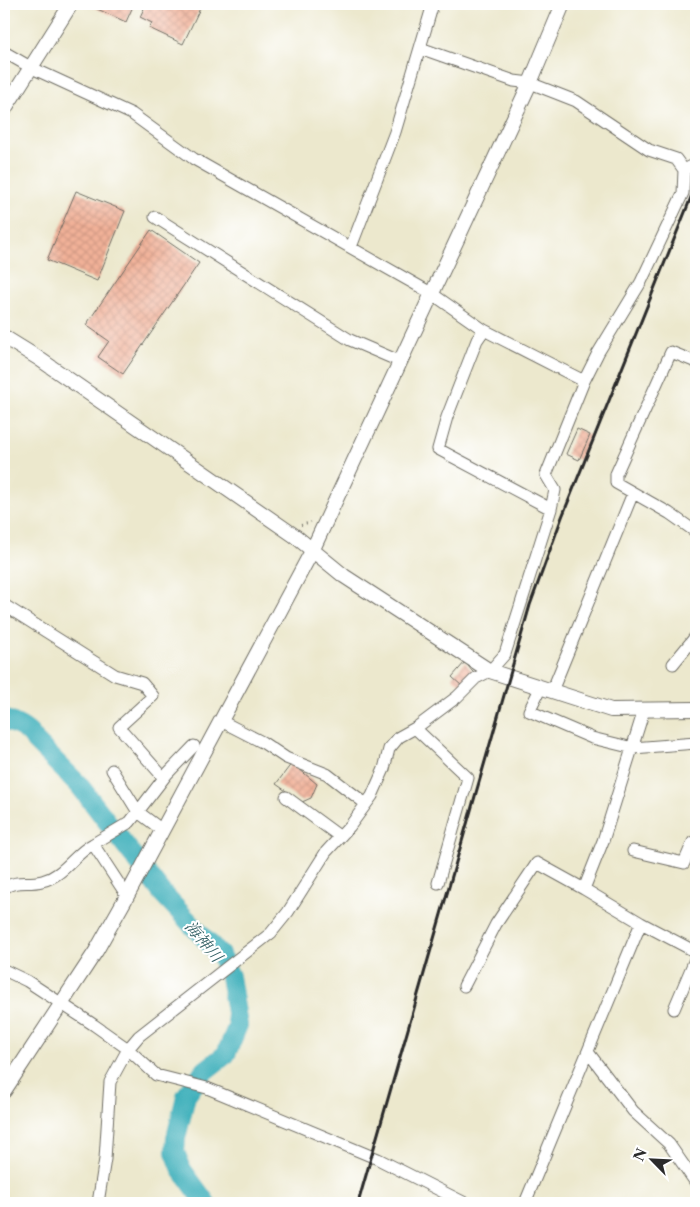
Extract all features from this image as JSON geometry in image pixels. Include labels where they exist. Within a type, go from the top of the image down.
[{"type":"street","points":[[4,110],[71,4]]},
{"type":"street","points":[[351,247],[395,132],[433,4]]},
{"type":"street","points":[[4,1091],[62,1003],[130,892],[312,551],[530,83],[562,4]]},
{"type":"street","points":[[98,1203],[105,1159],[110,1082],[128,1049],[139,1036],[271,932],[288,912],[326,852],[350,826],[366,804],[384,769],[389,749],[399,737],[415,728],[457,697],[476,678],[490,671],[505,654],[551,508],[555,490],[546,475],[584,381],[598,353],[641,282],[683,193],[684,170],[676,159],[649,150],[576,101],[530,83],[514,80],[420,48]]},
{"type":"street","points":[[4,52],[32,68],[132,114],[194,159],[431,293],[484,330],[584,381]]},
{"type":"street","points":[[684,170],[696,164]]},
{"type":"street","points":[[155,217],[350,340],[399,361]]},
{"type":"street","points":[[484,330],[451,409],[438,449],[551,508]]},
{"type":"street","points":[[4,337],[279,525],[344,576],[490,671],[611,710],[696,709]]},
{"type":"street","points":[[696,362],[671,352],[616,474],[616,483],[669,512],[696,532]]},
{"type":"street","points":[[633,493],[547,689],[529,711],[592,738],[632,748],[696,743]]},
{"type":"street","points":[[4,606],[67,643],[115,675],[142,682],[153,696],[119,728],[164,778]]},
{"type":"street","points":[[673,664],[696,636]]},
{"type":"street","points":[[584,889],[603,841],[644,710]]},
{"type":"street","points":[[221,721],[262,742],[286,758],[327,774],[366,804]]},
{"type":"street","points":[[415,728],[468,778],[438,883]]},
{"type":"street","points":[[4,888],[10,884],[23,881],[42,882],[64,870],[86,848],[130,822],[164,778],[194,746]]},
{"type":"street","points":[[112,770],[138,812],[162,830]]},
{"type":"street","points":[[286,797],[339,836]]},
{"type":"street","points":[[633,851],[684,863],[695,841]]},
{"type":"street","points":[[93,844],[130,892]]},
{"type":"street","points":[[464,986],[496,924],[537,863],[641,923],[696,952]]},
{"type":"street","points":[[525,1203],[641,923]]},
{"type":"street","points":[[674,1009],[696,957]]},
{"type":"street","points":[[4,970],[27,981],[62,1003],[128,1049],[156,1075],[175,1078],[207,1088],[378,1159],[465,1203]]},
{"type":"street","points":[[588,1052],[633,1111],[669,1144],[696,1183]]},
{"type":"path","points":[[294,520],[302,526],[316,520]]},
{"type":"building","points":[[94,4],[134,4],[126,22],[93,7]]},
{"type":"building","points":[[146,4],[202,4],[183,44],[149,28],[152,23],[140,17]]},
{"type":"building","points":[[76,191],[125,211],[97,281],[47,260]]},
{"type":"building","points":[[151,230],[199,263],[123,374],[98,357],[109,341],[86,325]]},
{"type":"building","points":[[577,429],[590,435],[579,460],[566,454]]},
{"type":"building","points":[[465,662],[476,676],[462,686],[452,677]]},
{"type":"building","points":[[292,763],[317,784],[311,798],[302,802],[276,784]]},
{"type":"waterway","name":"海神川","points":[[4,719],[30,733],[35,741],[79,785],[162,893],[221,956],[230,976],[238,1025],[226,1054],[203,1072],[186,1096],[176,1138],[175,1152],[182,1170],[206,1203]]},
{"type":"railway","points":[[358,1203],[530,605],[562,517],[696,185]]}]
